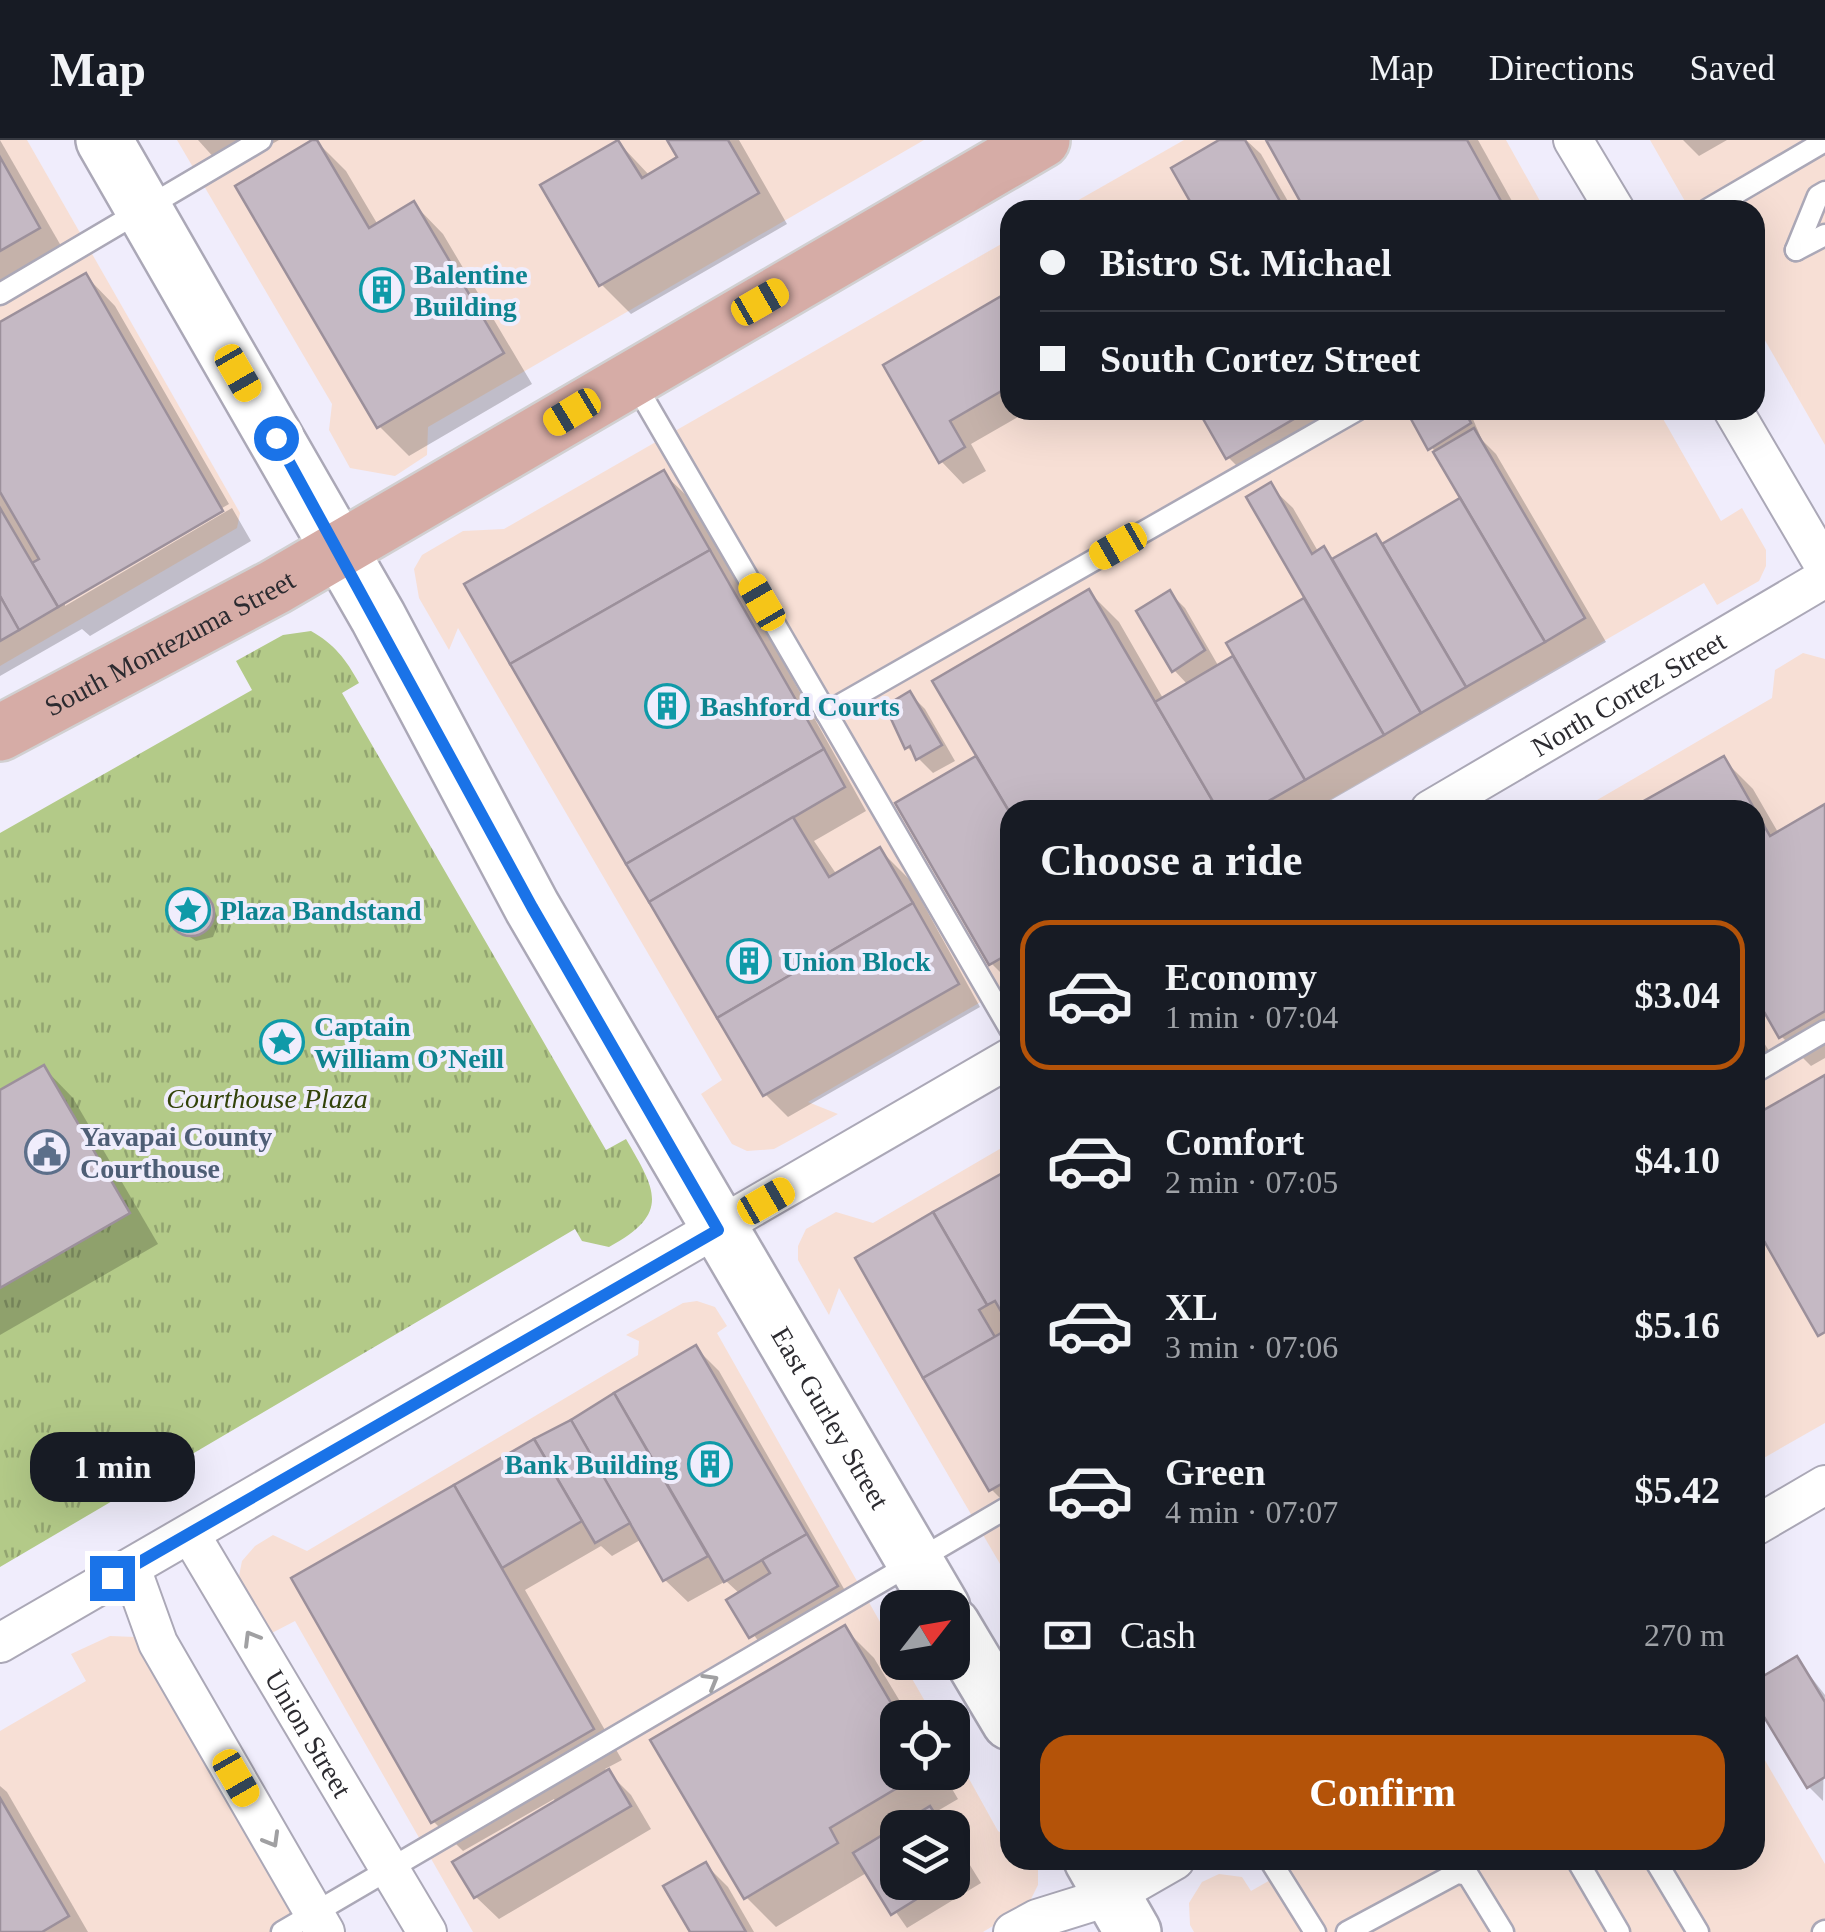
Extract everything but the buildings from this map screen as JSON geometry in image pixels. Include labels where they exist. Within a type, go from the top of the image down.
[{"type":"main road","name":"East Gurley Street","points":[[104,140],[339,550],[532,907],[931,1590]]},
{"type":"main road","name":"South Montezuma Street","points":[[0,732],[339,550],[1042,140]]},
{"type":"main road","points":[[970,1655],[1000,1705]]},
{"type":"street","points":[[1574,140],[1608,200]]},
{"type":"street","points":[[1738,420],[1825,567]]},
{"type":"street","name":"North Cortez Street","points":[[1447,800],[1825,578]]},
{"type":"street","points":[[0,1643],[1000,1064]]},
{"type":"street","points":[[1765,1520],[1825,1485]]},
{"type":"street","name":"Union Street","points":[[190,1534],[427,1932]]},
{"type":"street","points":[[131,1568],[158,1642],[320,1923]]},
{"type":"street","points":[[1013,1932],[1037,1918],[1113,1896],[1157,1870]]},
{"type":"lane","points":[[0,294],[261,140]]},
{"type":"lane","points":[[1724,200],[1825,141]]},
{"type":"lane","points":[[1796,250],[1818,196],[1825,192]]},
{"type":"lane","points":[[1796,250],[1825,216]]},
{"type":"lane","points":[[1796,250],[1825,235]]},
{"type":"lane","points":[[1796,250],[1825,247]]},
{"type":"lane","points":[[631,377],[1000,1012]]},
{"type":"lane","points":[[826,712],[1339,420]]},
{"type":"lane","points":[[1765,1066],[1825,1031]]},
{"type":"lane","points":[[282,1932],[320,1923],[390,1869],[1000,1512]]},
{"type":"lane","points":[[1276,1870],[1314,1932]]},
{"type":"lane","points":[[1583,1870],[1619,1932]]},
{"type":"lane","points":[[1661,1870],[1698,1932]]},
{"type":"lane","points":[[1347,1932],[1457,1873],[1468,1875],[1503,1932]]},
{"type":"shaded area","points":[[0,140],[27,140],[240,513],[237,528],[0,666]]},
{"type":"shaded area","points":[[177,140],[924,140],[428,427],[427,455],[395,476],[350,468],[329,430],[332,404]]},
{"type":"shaded area","points":[[1184,140],[1506,140],[1539,200],[1079,200]]},
{"type":"shaded area","points":[[1650,140],[1825,140],[1825,445],[1765,340],[1765,200],[1684,200]]},
{"type":"shaded area","points":[[1000,245],[1000,420],[1664,420],[1721,521],[1742,508],[1766,550],[1766,566],[1759,581],[1717,605],[1704,583],[1329,800],[1000,800],[1000,991],[808,1102],[838,1114],[774,1149],[747,1151],[732,1144],[701,1094],[722,1080],[458,628],[449,650],[419,598],[414,569],[422,555],[463,531],[504,529]]},
{"type":"shaded area","points":[[1803,653],[1825,659],[1825,1423],[1765,1457],[1765,800],[1597,800],[1772,698],[1775,670]]},
{"type":"shaded area","points":[[1000,1149],[1000,1564],[839,1288],[829,1315],[798,1260],[798,1246],[806,1229],[836,1212],[873,1223]]},
{"type":"shaded area","points":[[697,1301],[715,1307],[727,1326],[717,1333],[880,1622],[880,1680],[913,1680],[924,1700],[880,1700],[880,1790],[970,1790],[970,1781],[1000,1832],[1000,1870],[1038,1870],[1038,1885],[1028,1905],[983,1932],[473,1932],[295,1621],[268,1635],[238,1581],[242,1561],[255,1546],[273,1535],[307,1551],[638,1355],[639,1341],[626,1335],[683,1303]]},
{"type":"shaded area","points":[[110,1636],[135,1637],[151,1649],[310,1932],[0,1932],[0,1731],[86,1681],[71,1654]]},
{"type":"shaded area","points":[[1765,1760],[1825,1864],[1825,1932],[1194,1932],[1189,1903],[1202,1882],[1219,1874],[1242,1877],[1251,1891],[1288,1870],[1765,1870]]},
{"type":"green space","name":"Courthouse Plaza","points":[[311,631],[333,647],[354,674],[359,683],[342,693],[606,1150],[626,1139],[650,1187],[650,1212],[629,1235],[609,1247],[582,1241],[575,1229],[0,1567],[0,833],[252,690],[236,661],[283,635]]},
{"type":"place","name":"Balentine Building","points":[[382,290]]},
{"type":"place","name":"Bashford Courts","points":[[667,706]]},
{"type":"place","name":"Plaza Bandstand","points":[[188,910]]},
{"type":"place","name":"Union Block","points":[[749,961]]},
{"type":"place","name":"Captain William O’Neill","points":[[282,1042]]},
{"type":"place","name":"Yavapai County Courthouse","points":[[47,1152]]},
{"type":"place","name":"Bank Building","points":[[710,1464]]},
{"type":"route","points":[[112,1578],[718,1230],[532,907],[378,618],[276,438]]}]
